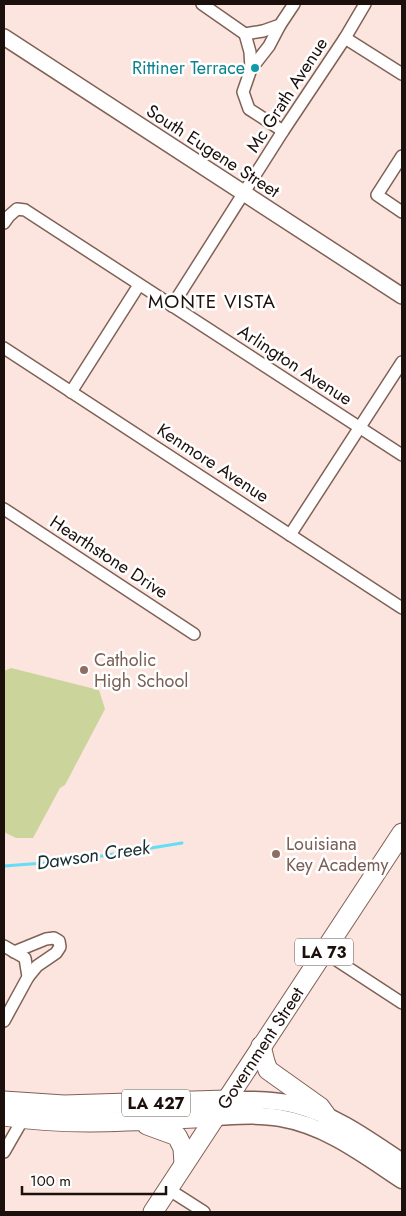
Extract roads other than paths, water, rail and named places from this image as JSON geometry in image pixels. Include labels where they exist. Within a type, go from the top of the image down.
[{"type":"main road","name":"Government Street","points":[[153,1212],[324,952],[399,845]]},
{"type":"main road","points":[[261,1046],[264,1062],[268,1070],[320,1107],[328,1118]]},
{"type":"main road","name":"LA 427","points":[[4,1100],[71,1105],[226,1100],[285,1103],[306,1108],[328,1118],[402,1162]]},
{"type":"main road","name":"LA 427","points":[[4,1116],[64,1122],[216,1117]]},
{"type":"main road","points":[[216,1117],[267,1116],[305,1124],[350,1145],[402,1180]]},
{"type":"main road","points":[[131,1121],[170,1132],[177,1136],[183,1148],[184,1164]]},
{"type":"street","points":[[202,4],[245,34],[250,52],[251,70]]},
{"type":"street","points":[[283,131],[249,109],[243,92],[251,70],[269,46],[294,4]]},
{"type":"street","name":"Mc Grath Avenue","points":[[172,306],[283,131],[345,38],[363,4]]},
{"type":"street","points":[[245,34],[263,31],[280,25]]},
{"type":"street","name":"South Eugene Street","points":[[4,37],[402,296]]},
{"type":"street","points":[[345,38],[402,74]]},
{"type":"street","points":[[402,156],[376,196],[402,212]]},
{"type":"street","name":"Arlington Avenue","points":[[4,223],[17,209],[25,210],[402,455]]},
{"type":"street","points":[[71,392],[139,285]]},
{"type":"street","name":"Kenmore Avenue","points":[[4,348],[402,608]]},
{"type":"street","points":[[290,535],[402,362]]},
{"type":"street","name":"Hearthstone Drive","points":[[4,509],[194,634]]},
{"type":"street","points":[[4,1021],[28,977],[37,966],[56,953],[60,947],[59,941],[54,938],[9,949]]},
{"type":"street","points":[[9,949],[25,958],[28,977]]},
{"type":"street","points":[[324,952],[402,1003]]},
{"type":"street","points":[[4,1152],[23,1119]]},
{"type":"street","points":[[168,1189],[204,1212]]},
{"type":"waterway","name":"Dawson Creek","points":[[4,866],[71,861],[182,843]]},
{"type":"place","name":"Rittiner Terrace","points":[[255,68]]},
{"type":"place","name":"Catholic High School","points":[[84,670]]},
{"type":"place","name":"Louisiana Key Academy","points":[[276,854]]},
{"type":"district","name":"MONTE VISTA","points":[[212,301]]}]
